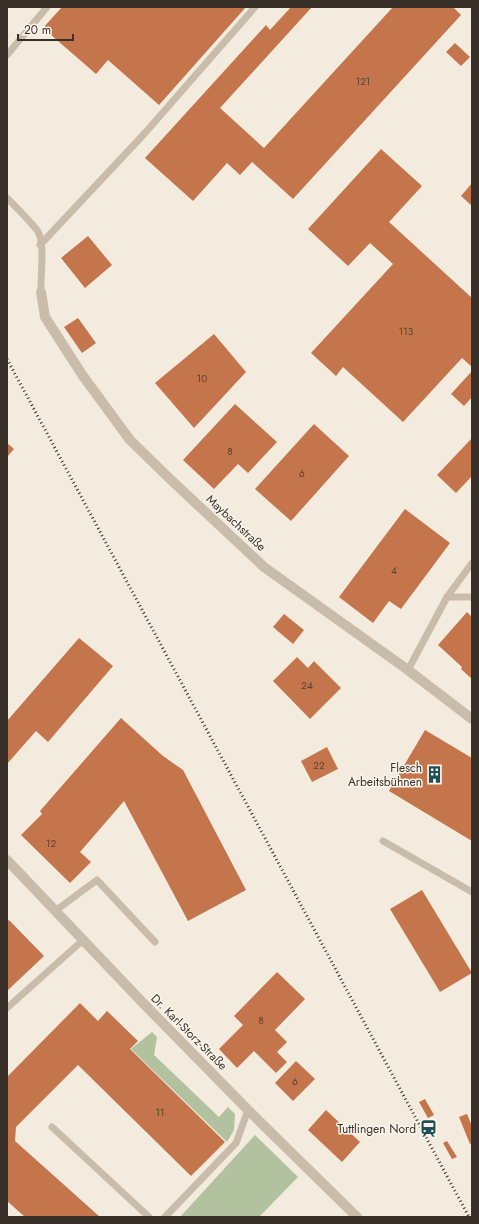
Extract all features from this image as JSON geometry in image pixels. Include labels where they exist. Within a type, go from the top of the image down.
[{"type":"street","name":"Maybachstraße","points":[[41,292],[45,317],[83,376],[130,440],[264,567],[408,670],[472,719]]},
{"type":"street","name":"Dr. Karl-Storz-Straße","points":[[7,860],[142,1003],[357,1217]]},
{"type":"lane","points":[[7,55],[47,7]]},
{"type":"lane","points":[[40,244],[145,133],[255,7]]},
{"type":"lane","points":[[7,198],[38,232],[42,255],[40,279],[41,292]]},
{"type":"lane","points":[[408,670],[447,597],[472,563]]},
{"type":"lane","points":[[447,597],[472,597]]},
{"type":"lane","points":[[383,841],[472,892]]},
{"type":"lane","points":[[55,911],[97,880],[155,942]]},
{"type":"lane","points":[[7,1008],[83,940]]},
{"type":"lane","points":[[165,1217],[236,1143],[248,1110]]},
{"type":"lane","points":[[52,1127],[149,1217]]},
{"type":"green space","points":[[152,1032],[157,1037],[154,1055],[219,1117],[228,1107],[235,1114],[234,1130],[227,1142],[131,1049]]},
{"type":"green space","points":[[255,1135],[298,1177],[259,1217],[180,1217]]},
{"type":"building","points":[[62,7],[246,7],[159,105],[108,60],[96,74],[43,28]]},
{"type":"building","points":[[291,7],[312,7],[220,108],[264,148],[393,7],[453,7],[461,15],[293,199],[252,162],[240,175],[227,163],[193,201],[145,158],[266,25],[270,30]]},
{"type":"building","points":[[455,43],[470,57],[461,66],[446,52]]},
{"type":"building","points":[[381,149],[422,186],[389,222],[472,298],[472,367],[462,358],[403,422],[343,367],[336,376],[311,353],[393,264],[370,243],[348,266],[308,229]]},
{"type":"building","points":[[472,183],[472,206],[461,196]]},
{"type":"building","points":[[88,236],[112,265],[85,288],[61,258]]},
{"type":"building","points":[[78,318],[96,343],[82,353],[64,327]]},
{"type":"building","points":[[214,334],[246,372],[194,428],[155,383]]},
{"type":"building","points":[[472,371],[472,397],[464,406],[451,394]]},
{"type":"building","points":[[235,404],[277,442],[248,473],[238,464],[214,489],[183,460]]},
{"type":"building","points":[[314,424],[349,456],[291,521],[255,489]]},
{"type":"building","points":[[472,438],[472,476],[456,493],[437,475]]},
{"type":"building","points":[[7,443],[14,449],[7,457]]},
{"type":"building","points":[[405,509],[450,543],[401,609],[389,601],[373,623],[339,597]]},
{"type":"building","points":[[467,612],[472,617],[472,679],[461,669],[462,667],[438,645]]},
{"type":"building","points":[[284,614],[304,630],[293,644],[273,627]]},
{"type":"building","points":[[79,638],[113,666],[48,742],[36,731],[7,764],[7,721]]},
{"type":"building","points":[[297,657],[308,668],[314,661],[341,688],[310,719],[273,681]]},
{"type":"building","points":[[121,718],[163,756],[183,770],[246,890],[188,921],[124,801],[80,852],[91,862],[70,883],[21,835],[42,814],[40,811]]},
{"type":"building","name":"Flesch Arbeitsbühnen","points":[[425,730],[472,758],[472,841],[389,791]]},
{"type":"building","points":[[327,747],[338,769],[312,782],[301,761]]},
{"type":"building","points":[[422,890],[472,973],[440,992],[390,909]]},
{"type":"building","points":[[9,920],[44,956],[7,991],[7,922]]},
{"type":"building","points":[[277,972],[305,999],[275,1030],[287,1042],[277,1052],[287,1062],[276,1073],[254,1051],[237,1068],[219,1049],[243,1025],[234,1016]]},
{"type":"building","points":[[80,1003],[98,1021],[107,1011],[138,1041],[130,1049],[225,1142],[191,1176],[78,1065],[16,1127],[15,1141],[100,1217],[25,1217],[7,1201],[7,1077]]},
{"type":"building","points":[[296,1061],[315,1079],[293,1101],[275,1083]]},
{"type":"building","points":[[425,1099],[434,1115],[428,1118],[419,1102]]},
{"type":"building","points":[[326,1110],[360,1142],[342,1162],[308,1130]]},
{"type":"building","points":[[467,1114],[472,1126],[472,1143],[470,1144],[459,1117]]},
{"type":"building","points":[[447,1141],[457,1157],[452,1159],[443,1143]]},
{"type":"railway","points":[[7,359],[469,1217]]},
{"type":"place","name":"Flesch Arbeitsbühnen","points":[[435,775]]},
{"type":"place","name":"Tuttlingen Nord","points":[[429,1129]]}]
